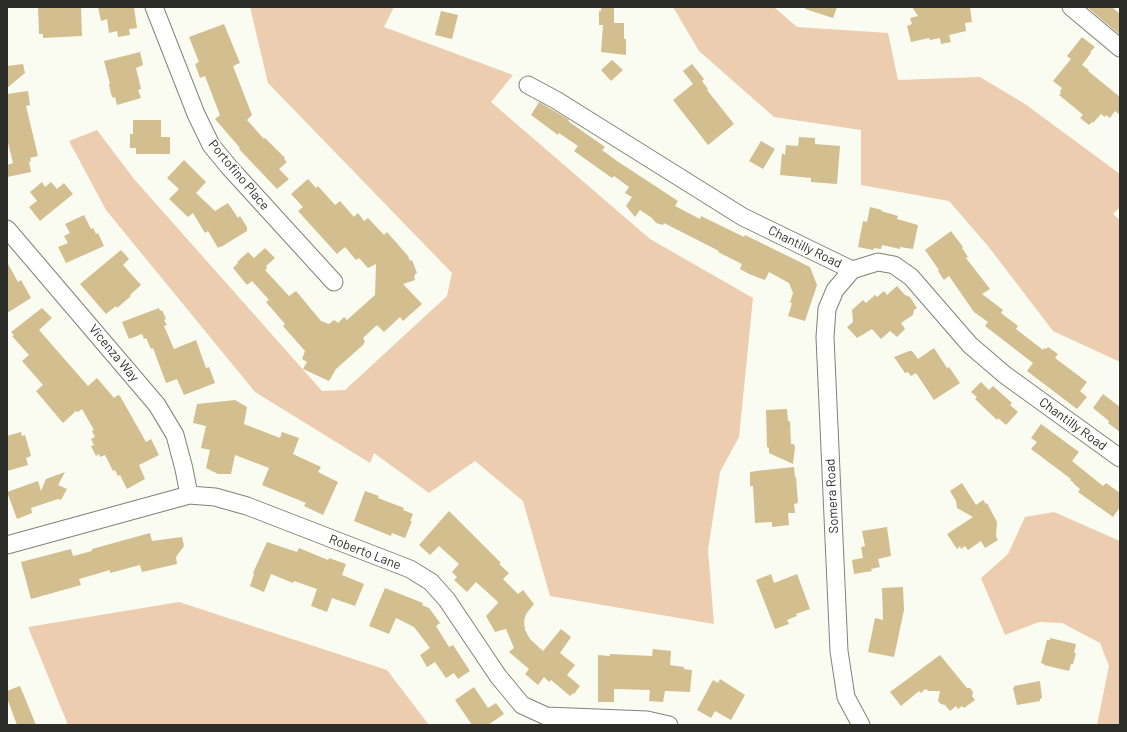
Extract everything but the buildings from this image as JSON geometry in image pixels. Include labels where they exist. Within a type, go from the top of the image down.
[{"type":"street","name":"Portofino Place","points":[[154,7],[196,114],[211,144],[229,167],[334,282]]},
{"type":"street","points":[[1071,7],[1120,48]]},
{"type":"street","name":"Chantilly Road","points":[[528,85],[556,100],[744,217],[852,270],[878,262],[894,265],[911,277],[970,345],[1005,375],[1120,458]]},
{"type":"street","name":"Vicenza Way","points":[[7,229],[157,405],[175,435],[184,468],[189,495]]},
{"type":"street","name":"Somera Road","points":[[852,270],[835,290],[827,309],[825,336],[839,651],[846,697],[861,725]]},
{"type":"street","name":"Roberto Lane","points":[[7,545],[189,495],[215,497],[247,506],[410,569],[431,582],[447,600],[498,676],[522,704],[546,716],[647,720],[669,725]]},
{"type":"shaded area","points":[[250,7],[394,7],[384,27],[513,75],[491,102],[650,239],[753,298],[739,437],[720,472],[708,550],[714,624],[550,596],[523,501],[475,461],[429,493],[374,453],[370,463],[255,392],[106,210],[69,141],[97,130],[134,179],[322,391],[345,390],[447,296],[452,273],[268,83]]},
{"type":"shaded area","points":[[673,7],[774,7],[797,27],[888,33],[898,80],[980,77],[1025,104],[1120,174],[1120,207],[1113,214],[1120,220],[1120,362],[1053,331],[988,246],[949,201],[861,185],[861,130],[774,117],[699,51]]},
{"type":"shaded area","points":[[1054,512],[1120,541],[1120,725],[1097,725],[1109,666],[1100,643],[1062,623],[1039,622],[1005,635],[981,578],[1008,554],[1025,517]]},
{"type":"shaded area","points":[[179,602],[387,670],[429,725],[68,725],[28,627]]}]
